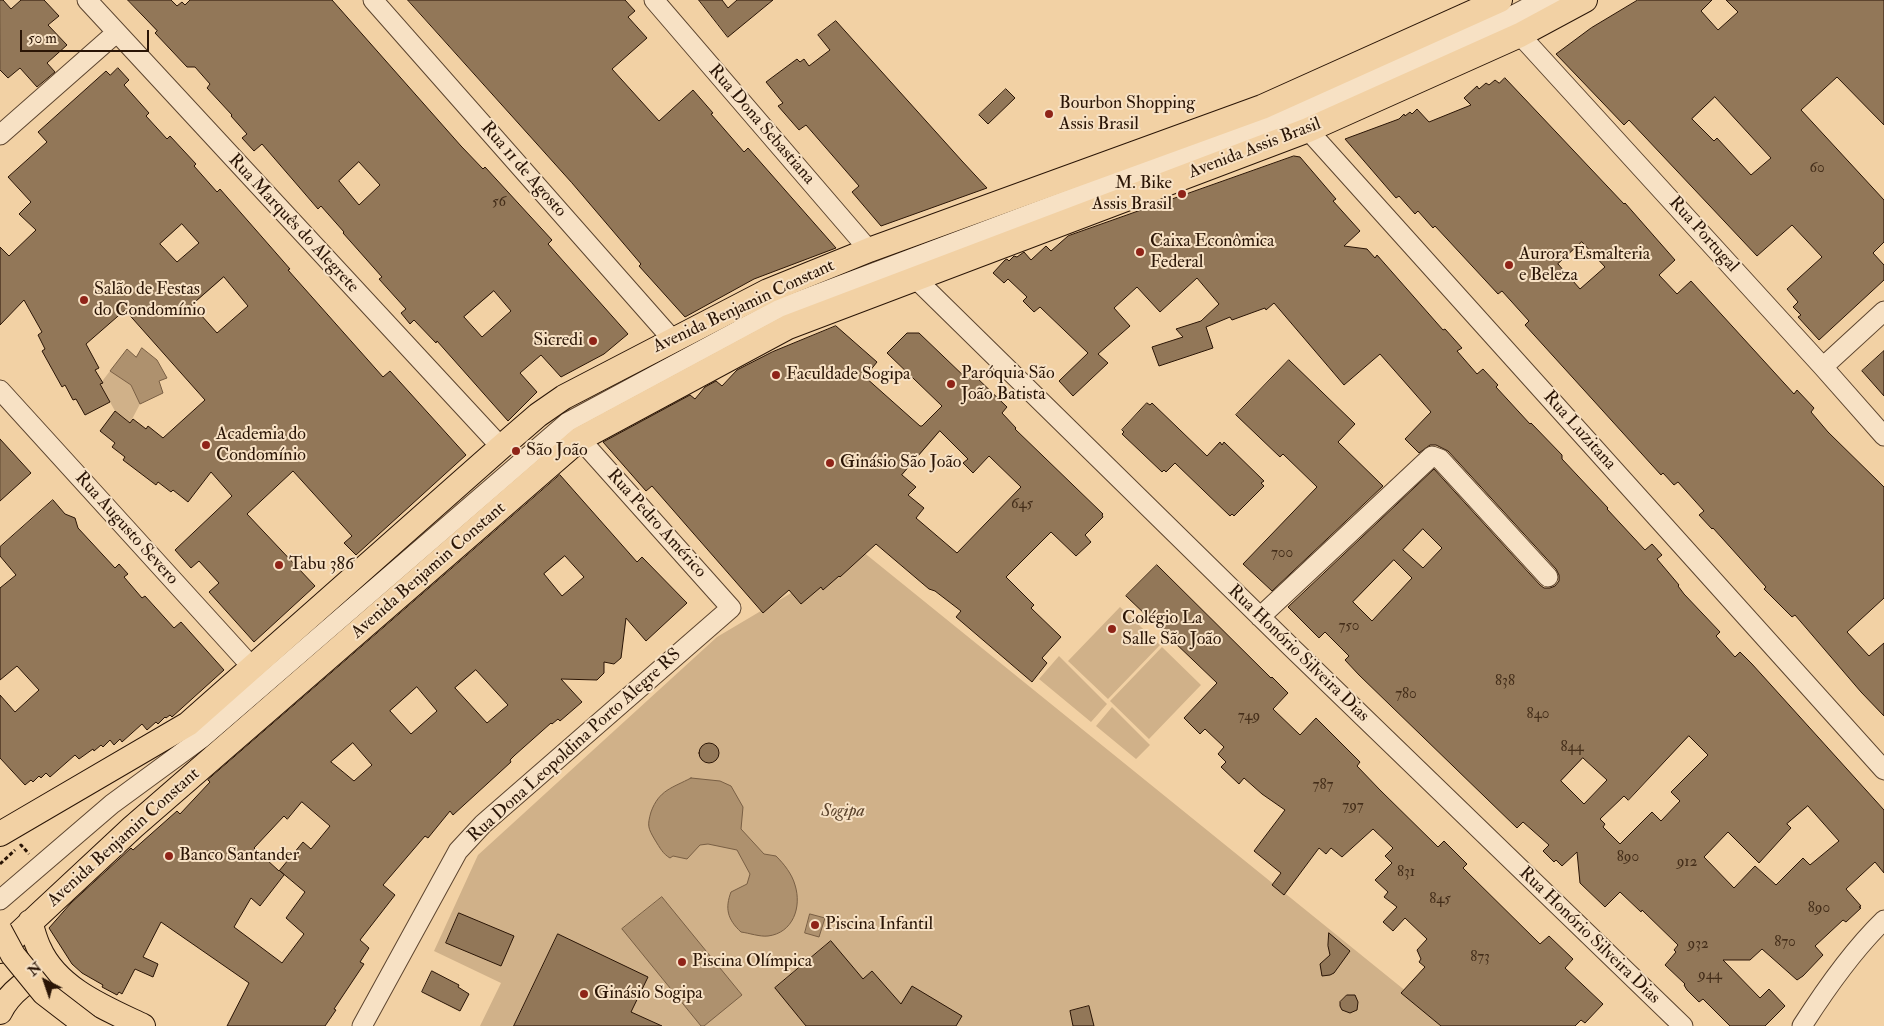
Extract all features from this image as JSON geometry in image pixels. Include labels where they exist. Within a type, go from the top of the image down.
[{"type":"main road","name":"Avenida Assis Brasil","points":[[868,250],[1262,107],[1500,0]]},
{"type":"main road","name":"Avenida Assis Brasil","points":[[909,271],[996,249],[1308,130],[1520,35],[1584,0]]},
{"type":"main road","name":"Avenida Benjamin Constant","points":[[1,831],[188,724],[501,447],[538,415],[564,397],[768,291],[868,250]]},
{"type":"main road","name":"Avenida Benjamin Constant","points":[[0,951],[134,828],[580,439],[788,328],[909,271]]},
{"type":"main road","points":[[30,922],[39,949],[50,967],[62,979],[77,991],[105,1008],[143,1026]]},
{"type":"main road","points":[[0,931],[13,955],[44,994],[87,1026]]},
{"type":"main road","points":[[0,1012],[6,1001],[22,984],[50,967]]},
{"type":"street","name":"Rua Marquês do Alegrete","points":[[86,0],[501,447]]},
{"type":"street","name":"Rua 11 de Agosto","points":[[373,0],[673,340]]},
{"type":"street","name":"Rua Dona Sebastiana","points":[[654,0],[868,250]]},
{"type":"street","points":[[0,900],[112,804],[202,738],[568,422],[778,310],[909,271],[1285,118],[1512,16],[1542,0]]},
{"type":"street","points":[[1520,35],[1556,0]]},
{"type":"street","points":[[0,135],[116,33]]},
{"type":"street","name":"Rua Portugal","points":[[1520,35],[1884,436]]},
{"type":"street","name":"Rua Luzitana","points":[[1262,107],[1308,130],[1884,770]]},
{"type":"street","points":[[909,271],[1004,201]]},
{"type":"street","name":"Rua Honório Silveira Dias","points":[[909,271],[1260,617],[1683,1026]]},
{"type":"street","points":[[1823,367],[1884,311]]},
{"type":"street","name":"Rua Augusto Severo","points":[[0,390],[252,667]]},
{"type":"street","name":"Rua Pedro Américo","points":[[580,439],[731,608]]},
{"type":"street","points":[[1260,617],[1432,456],[1440,459],[1548,577]]},
{"type":"street","points":[[368,565],[462,512]]},
{"type":"street","points":[[397,598],[462,512]]},
{"type":"street","name":"Rua Dona Leopoldina Porto Alegre RS","points":[[362,1026],[458,851],[483,824],[731,608]]},
{"type":"street","points":[[112,804],[188,724]]},
{"type":"street","points":[[112,804],[216,756]]},
{"type":"street","points":[[1802,1026],[1847,964],[1871,933],[1884,920]]},
{"type":"path","points":[[0,864],[21,845],[31,856]]},
{"type":"green space","points":[[110,371],[131,385],[140,404],[130,423],[115,411],[100,384]]},
{"type":"green space","name":"Sogipa","points":[[862,551],[1449,1026],[480,1026],[501,983],[434,951],[478,855],[717,637]]},
{"type":"green space","points":[[1120,607],[1160,645],[1108,699],[1068,661]]},
{"type":"green space","points":[[1162,647],[1201,685],[1149,739],[1110,701]]},
{"type":"green space","points":[[1059,656],[1107,704],[1091,722],[1039,679]]},
{"type":"green space","points":[[1112,707],[1150,745],[1136,759],[1096,726]]},
{"type":"shaded area","points":[[142,348],[157,360],[167,378],[159,381],[163,393],[140,404],[131,385],[110,371],[127,349],[136,357]]},
{"type":"shaded area","points":[[691,778],[720,781],[731,786],[743,807],[741,829],[764,854],[776,856],[790,873],[797,893],[797,902],[794,918],[784,930],[768,936],[741,932],[730,918],[728,903],[731,892],[747,884],[750,874],[737,850],[708,844],[700,845],[687,859],[673,856],[670,858],[663,853],[655,840],[649,824],[654,805],[667,790]]},
{"type":"shaded area","name":"Piscina Olímpica","points":[[662,897],[742,995],[704,1026],[701,1026],[622,929]]},
{"type":"shaded area","name":"Piscina Infantil","points":[[810,914],[825,918],[819,937],[805,933]]},
{"type":"building","points":[[0,0],[3,0],[11,9],[21,0],[44,0],[59,16],[48,25],[67,45],[47,63],[55,72],[37,87],[20,68],[8,78],[0,70]]},
{"type":"building","points":[[128,0],[171,0],[177,6],[182,2],[185,5],[190,0],[332,0],[461,146],[483,169],[485,167],[552,240],[548,244],[628,334],[604,354],[561,377],[541,355],[520,373],[537,392],[508,421],[437,341],[436,343],[414,320],[410,324],[401,313],[406,309],[379,279],[382,277],[321,206],[318,209],[262,144],[254,151],[242,138],[247,134],[207,88],[210,84],[195,67],[187,67],[155,33],[157,31]],"holes":[[[359,162],[380,185],[359,205],[339,181]],[[494,291],[511,311],[482,337],[464,317]]]},
{"type":"building","points":[[408,0],[625,0],[635,11],[628,17],[647,38],[612,69],[659,121],[693,90],[744,152],[748,148],[836,248],[754,279],[685,317],[639,266],[641,264],[572,183]]},
{"type":"building","points":[[699,0],[722,0],[728,8],[737,0],[773,0],[728,37]]},
{"type":"building","points":[[1638,0],[1712,0],[1701,11],[1718,30],[1738,12],[1726,0],[1884,0],[1884,125],[1837,77],[1801,110],[1884,200],[1884,242],[1873,253],[1884,265],[1884,280],[1819,340],[1798,317],[1801,315],[1793,307],[1798,302],[1787,289],[1822,257],[1792,225],[1757,256],[1629,120],[1624,125],[1556,54],[1591,28]],"holes":[[[1715,97],[1771,158],[1751,175],[1717,138],[1714,141],[1692,119]]]},
{"type":"building","points":[[836,21],[987,188],[881,226],[852,192],[859,186],[806,125],[799,130],[778,106],[783,103],[766,82],[797,59],[800,62],[804,59],[809,66],[830,50],[818,35]]},
{"type":"building","points":[[118,68],[129,80],[124,85],[149,113],[146,116],[167,139],[170,136],[196,164],[194,166],[217,192],[220,189],[290,269],[288,270],[383,377],[390,371],[466,455],[356,555],[344,543],[352,536],[293,471],[247,514],[315,586],[254,642],[209,592],[219,583],[199,561],[191,568],[175,550],[232,496],[211,472],[188,502],[173,490],[171,492],[158,482],[156,485],[123,460],[125,457],[112,447],[115,443],[100,431],[115,411],[130,423],[133,419],[146,429],[148,426],[163,438],[205,400],[125,310],[86,344],[99,368],[95,370],[103,383],[100,384],[110,402],[85,415],[76,399],[73,400],[65,385],[62,387],[42,351],[45,349],[38,335],[42,332],[24,300],[0,325],[0,247],[9,256],[36,230],[19,214],[31,202],[8,177],[47,142],[38,132],[106,71],[110,75]],"holes":[[[182,224],[199,243],[177,262],[160,244]],[[224,277],[248,306],[217,333],[192,305]]]},
{"type":"building","points":[[1505,78],[1625,203],[1675,260],[1659,275],[1677,294],[1691,281],[1794,394],[1797,390],[1814,408],[1811,412],[1828,432],[1884,487],[1884,598],[1847,632],[1869,656],[1884,643],[1884,716],[1795,615],[1792,617],[1764,589],[1766,587],[1699,515],[1704,511],[1678,482],[1674,485],[1663,473],[1661,475],[1525,325],[1529,321],[1502,291],[1498,294],[1435,226],[1433,228],[1418,211],[1415,214],[1399,196],[1396,198],[1345,139],[1399,119],[1404,114],[1405,116],[1410,112],[1412,114],[1417,109],[1429,122],[1471,105],[1464,98],[1477,86],[1479,89],[1486,83],[1489,85],[1495,80],[1499,83]],"holes":[[[1582,242],[1605,267],[1580,289],[1558,264]]]},
{"type":"building","points":[[1006,89],[1015,98],[988,124],[979,115]]},
{"type":"building","points":[[1294,156],[1300,157],[1336,199],[1333,201],[1360,231],[1344,246],[1367,249],[1375,258],[1377,255],[1443,330],[1445,329],[1462,348],[1457,351],[1477,374],[1483,369],[1498,385],[1496,387],[1562,455],[1562,459],[1645,550],[1652,544],[1662,555],[1657,559],[1679,585],[1684,594],[1720,632],[1716,636],[1735,657],[1740,652],[1752,664],[1884,810],[1884,873],[1875,862],[1846,889],[1861,908],[1846,922],[1843,920],[1815,946],[1823,955],[1803,976],[1797,980],[1762,949],[1750,960],[1723,960],[1760,998],[1769,989],[1785,1006],[1765,1026],[1730,1026],[1703,999],[1699,1002],[1687,990],[1685,984],[1665,965],[1676,952],[1674,950],[1678,945],[1642,910],[1641,912],[1620,892],[1605,907],[1580,883],[1577,852],[1562,866],[1556,860],[1554,862],[1543,851],[1549,845],[1523,822],[1517,828],[1359,675],[1345,660],[1349,656],[1325,632],[1319,638],[1288,607],[1434,469],[1540,585],[1544,588],[1550,588],[1559,581],[1556,569],[1448,451],[1436,445],[1430,445],[1419,453],[1405,439],[1431,412],[1380,354],[1344,385],[1274,303],[1266,310],[1265,308],[1232,320],[1230,317],[1206,327],[1213,348],[1159,366],[1152,347],[1183,337],[1176,329],[1201,321],[1219,304],[1197,278],[1160,312],[1137,287],[1114,308],[1130,326],[1098,354],[1108,363],[1073,396],[1059,381],[1088,353],[1040,307],[1034,312],[1023,301],[1027,297],[1008,279],[1004,283],[993,273],[1007,259],[1009,261],[1014,256],[1017,257],[1024,252],[1031,260],[1046,246],[1051,251],[1068,236]],"holes":[[[1423,529],[1442,548],[1423,568],[1403,550]],[[1394,560],[1412,578],[1372,621],[1353,602]],[[1689,736],[1708,755],[1671,792],[1680,801],[1661,821],[1652,812],[1620,844],[1603,827],[1605,824],[1600,819],[1624,796],[1628,800]],[[1583,758],[1607,780],[1584,804],[1561,781]],[[1808,806],[1839,841],[1810,865],[1803,858],[1776,885],[1755,866],[1734,888],[1704,857],[1728,832],[1759,863],[1791,828],[1787,824]]]},
{"type":"building","points":[[836,326],[877,362],[865,377],[922,426],[942,406],[887,353],[907,333],[919,333],[968,380],[973,374],[1007,407],[1002,413],[1015,429],[1103,514],[1103,517],[1085,535],[1091,542],[1076,556],[1051,532],[1006,577],[1034,605],[1031,608],[1061,637],[1042,658],[1047,663],[1032,682],[956,617],[961,611],[935,591],[929,589],[876,544],[840,577],[823,590],[821,587],[801,604],[789,590],[763,613],[652,486],[646,491],[603,442],[690,395],[695,399],[705,387],[716,381],[722,386],[737,370],[772,352]],"holes":[[[940,431],[968,459],[963,463],[973,473],[989,456],[1021,487],[957,553],[916,518],[924,508],[908,495],[916,487],[902,475]]]},
{"type":"building","points":[[1884,351],[1884,396],[1862,371]]},
{"type":"building","points":[[1289,360],[1355,424],[1338,442],[1383,486],[1272,591],[1243,564],[1317,487],[1283,454],[1280,457],[1236,415]]},
{"type":"building","points":[[1147,403],[1150,405],[1152,403],[1207,456],[1220,442],[1222,445],[1224,442],[1264,481],[1261,483],[1264,486],[1234,516],[1232,514],[1230,516],[1175,463],[1166,472],[1164,470],[1162,472],[1122,434],[1124,432],[1122,430]]},
{"type":"building","points":[[0,439],[31,473],[0,501]]},
{"type":"building","points":[[560,475],[637,562],[642,557],[687,603],[646,641],[626,618],[621,658],[614,664],[604,662],[604,673],[597,680],[561,679],[582,702],[560,721],[558,719],[551,723],[453,815],[450,811],[428,838],[425,836],[383,885],[395,895],[360,940],[369,948],[360,962],[364,964],[325,1026],[227,1026],[249,983],[161,922],[143,957],[158,964],[153,977],[135,969],[122,994],[119,992],[117,995],[102,987],[103,985],[82,973],[72,964],[49,928],[71,903],[131,848],[133,850],[177,811],[180,814],[210,782],[208,780]],"holes":[[[565,556],[584,577],[562,596],[544,574]],[[476,670],[508,705],[487,723],[455,688]],[[417,687],[437,711],[411,734],[390,711]],[[353,743],[372,765],[354,781],[331,762]],[[302,802],[330,826],[311,849],[303,842],[279,871],[254,848],[284,816],[287,819]],[[280,871],[305,892],[286,918],[304,934],[282,963],[234,927],[251,898],[260,906],[284,875]]]},
{"type":"building","points":[[53,500],[65,514],[75,518],[78,528],[115,568],[119,564],[128,574],[124,577],[142,598],[145,596],[174,628],[181,622],[224,670],[172,717],[170,715],[165,717],[158,724],[156,722],[147,730],[142,724],[122,742],[120,739],[114,745],[110,740],[103,747],[101,745],[94,751],[93,749],[79,759],[75,755],[50,777],[46,773],[41,778],[39,776],[33,782],[31,780],[25,785],[0,758],[0,695],[15,712],[39,690],[17,666],[0,680],[0,588],[16,575],[0,556],[0,547]]},
{"type":"building","points":[[1157,565],[1288,693],[1273,709],[1300,735],[1316,718],[1360,762],[1357,766],[1380,790],[1438,847],[1444,841],[1467,864],[1463,868],[1540,944],[1549,936],[1573,959],[1565,968],[1603,1004],[1585,1023],[1581,1020],[1575,1026],[1441,1026],[1401,993],[1425,967],[1419,962],[1421,959],[1417,950],[1427,939],[1405,918],[1393,931],[1383,922],[1397,907],[1384,897],[1388,892],[1375,880],[1392,863],[1385,856],[1393,848],[1373,829],[1342,857],[1331,848],[1326,854],[1319,848],[1284,895],[1272,885],[1281,873],[1254,851],[1285,810],[1262,794],[1244,778],[1239,784],[1221,767],[1226,762],[1218,754],[1224,747],[1205,729],[1200,734],[1184,718],[1217,683],[1126,596]]},
{"type":"building","points":[[709,743],[716,746],[719,753],[716,760],[709,763],[702,760],[699,753],[702,746]]},
{"type":"building","points":[[459,913],[514,936],[501,966],[446,943]]},
{"type":"building","points":[[1329,933],[1350,951],[1334,973],[1322,976],[1320,964],[1330,955],[1328,946]]},
{"type":"building","name":"Ginásio Sogipa","points":[[558,934],[648,977],[631,1012],[662,1026],[514,1026]]},
{"type":"building","points":[[831,941],[863,979],[872,971],[901,1004],[912,986],[962,1016],[956,1026],[806,1026],[775,988]]},
{"type":"building","points":[[432,971],[459,985],[458,987],[469,994],[460,1011],[422,992]]},
{"type":"building","points":[[1347,995],[1355,995],[1358,1002],[1357,1010],[1350,1013],[1342,1010],[1340,1006],[1340,1002]]},
{"type":"building","points":[[1089,1006],[1094,1026],[1073,1026],[1070,1011]]},
{"type":"place","name":"Bourbon Shopping Assis Brasil","points":[[1049,114]]},
{"type":"place","name":"M. Bike Assis Brasil","points":[[1182,194]]},
{"type":"place","name":"Caixa Econômica Federal","points":[[1140,252]]},
{"type":"place","name":"Aurora Esmalteria e Beleza","points":[[1509,265]]},
{"type":"place","name":"Salão de Festas do Condomínio","points":[[84,300]]},
{"type":"place","name":"Sicredi","points":[[593,341]]},
{"type":"place","name":"Faculdade Sogipa","points":[[776,375]]},
{"type":"place","name":"Paróquia São João Batista","points":[[951,384]]},
{"type":"place","name":"Academia do Condomínio","points":[[206,445]]},
{"type":"place","name":"São João","points":[[516,451]]},
{"type":"place","name":"Ginásio São João","points":[[830,463]]},
{"type":"place","name":"Tabu 386","points":[[279,565]]},
{"type":"place","name":"Colégio La Salle São João","points":[[1112,629]]},
{"type":"place","name":"Banco Santander","points":[[169,856]]},
{"type":"place","name":"Piscina Infantil","points":[[815,925]]},
{"type":"place","name":"Piscina Olímpica","points":[[682,962]]},
{"type":"place","name":"Ginásio Sogipa","points":[[584,994]]}]
